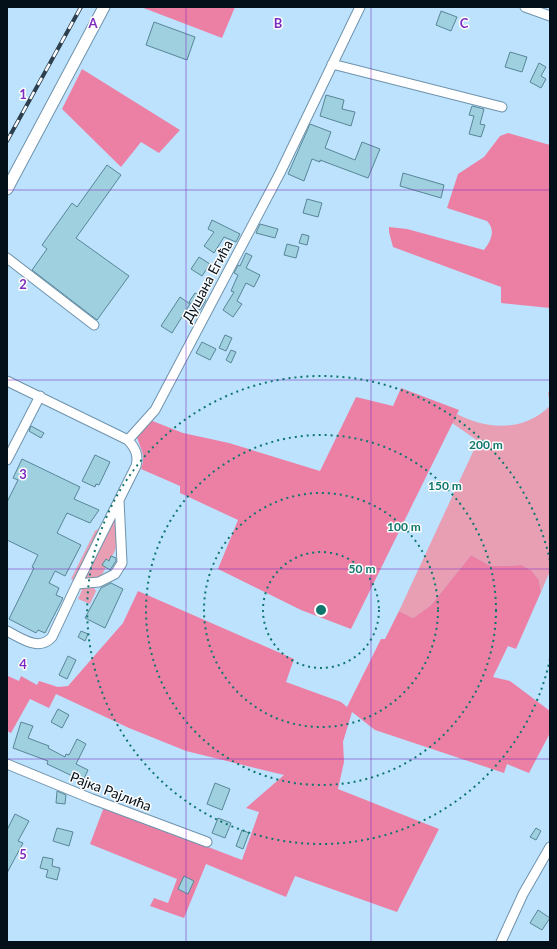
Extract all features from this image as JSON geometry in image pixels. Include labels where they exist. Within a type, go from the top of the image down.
[{"type":"main road","points":[[7,189],[104,7]]},
{"type":"street","name":"Душана Егића","points":[[128,440],[155,410],[280,173],[360,7]]},
{"type":"street","points":[[525,7],[550,16]]},
{"type":"street","points":[[332,64],[502,107]]},
{"type":"street","points":[[7,258],[94,325]]},
{"type":"street","points":[[7,381],[128,440],[136,451],[137,461],[52,637],[46,643],[34,644],[7,631]]},
{"type":"street","points":[[7,460],[40,396]]},
{"type":"street","points":[[77,584],[98,582],[115,574],[122,562],[119,500]]},
{"type":"street","name":"Рајка Рајлића","points":[[7,764],[92,799],[207,842]]},
{"type":"street","points":[[501,942],[523,894],[550,847]]},
{"type":"shaded area","points":[[141,7],[235,7],[222,38]]},
{"type":"shaded area","points":[[82,69],[180,130],[159,153],[141,142],[121,167],[62,109]]},
{"type":"shaded area","points":[[508,133],[550,145],[550,308],[501,303],[501,287],[393,247],[389,232],[389,227],[407,229],[484,250],[492,236],[490,224],[487,221],[447,208],[458,174],[484,157],[500,136]]},
{"type":"shaded area","points":[[401,388],[459,410],[351,629],[301,610],[218,569],[238,520],[180,493],[180,486],[141,469],[143,456],[137,437],[150,420],[183,433],[229,443],[320,471],[356,397],[393,406]]},
{"type":"shaded area","points":[[548,392],[550,392],[550,406]]},
{"type":"shaded area","points":[[550,406],[550,571],[541,592],[539,580],[532,571],[522,565],[491,566],[471,555],[431,605],[413,618],[399,611],[478,441],[452,423],[457,414],[481,423],[505,426],[528,420],[540,414]]},
{"type":"shaded area","points":[[115,514],[117,536],[116,549],[109,560],[103,565],[106,567],[101,577],[83,582]]},
{"type":"shaded area","points":[[101,527],[77,582],[71,579],[95,531]]},
{"type":"shaded area","points":[[471,555],[491,566],[522,565],[532,571],[539,580],[541,592],[516,649],[508,646],[493,677],[510,681],[550,711],[550,733],[529,773],[507,764],[504,773],[375,730],[352,712],[343,742],[344,762],[338,789],[439,829],[397,912],[295,876],[286,897],[206,864],[184,918],[150,906],[154,898],[168,903],[177,879],[90,844],[104,807],[242,860],[259,812],[246,808],[284,775],[186,751],[129,728],[56,694],[49,708],[30,699],[11,733],[7,731],[8,676],[19,681],[21,676],[37,685],[39,681],[58,687],[68,686],[123,623],[138,591],[294,659],[286,682],[341,702],[347,707],[381,639],[385,639],[399,611],[413,618],[431,605]]},
{"type":"shaded area","points":[[93,586],[96,591],[90,604],[78,599],[82,590],[78,588]]},
{"type":"building","points":[[441,11],[457,17],[451,31],[436,25]]},
{"type":"building","points":[[154,22],[195,37],[187,60],[146,45]]},
{"type":"building","points":[[510,52],[527,57],[522,72],[505,67]]},
{"type":"building","points":[[539,63],[546,67],[541,76],[546,79],[541,88],[530,82]]},
{"type":"building","points":[[326,95],[344,100],[342,109],[355,112],[351,126],[320,116]]},
{"type":"building","points":[[472,106],[484,109],[480,124],[485,125],[481,137],[469,134],[474,116],[469,115]]},
{"type":"building","points":[[310,124],[331,132],[325,148],[355,160],[362,142],[380,149],[368,178],[320,160],[320,162],[312,159],[304,181],[288,174]]},
{"type":"building","points":[[107,165],[121,175],[76,238],[129,276],[97,320],[32,270],[47,249],[42,245],[72,203],[77,207]]},
{"type":"building","points":[[403,173],[444,185],[441,198],[400,186]]},
{"type":"building","points":[[307,199],[322,203],[318,217],[303,213]]},
{"type":"building","points":[[212,220],[240,234],[236,242],[224,237],[214,253],[204,246],[214,232],[208,229]]},
{"type":"building","points":[[260,224],[278,229],[275,238],[256,233]]},
{"type":"building","points":[[302,234],[309,236],[307,245],[299,243]]},
{"type":"building","points":[[287,244],[299,247],[296,258],[284,255]]},
{"type":"building","points":[[246,253],[252,256],[246,268],[260,275],[254,287],[246,283],[237,301],[242,304],[233,317],[223,310],[234,292],[231,291],[238,275],[234,273],[238,265],[240,266]]},
{"type":"building","points":[[199,257],[210,264],[202,276],[191,269]]},
{"type":"building","points":[[195,293],[206,300],[200,310],[189,302]]},
{"type":"building","points":[[180,297],[190,304],[172,333],[161,326]]},
{"type":"building","points":[[225,335],[232,338],[226,351],[219,348]]},
{"type":"building","points":[[202,342],[216,349],[210,360],[196,353]]},
{"type":"building","points":[[231,350],[236,352],[231,363],[226,360]]},
{"type":"building","points":[[31,426],[44,433],[41,438],[29,431]]},
{"type":"building","points":[[95,455],[110,462],[99,485],[96,484],[95,487],[82,481]]},
{"type":"building","points":[[22,459],[80,487],[74,499],[99,510],[90,523],[67,513],[57,533],[81,545],[65,576],[55,571],[49,583],[59,588],[56,595],[63,598],[45,633],[38,630],[36,633],[9,619],[34,568],[32,567],[38,555],[7,540],[7,502],[18,480],[13,478]]},
{"type":"building","points":[[111,556],[116,558],[116,561],[110,570],[102,565],[106,559],[109,561]]},
{"type":"building","points":[[111,583],[123,589],[105,628],[85,618],[101,588]]},
{"type":"building","points":[[81,631],[88,634],[85,641],[78,637]]},
{"type":"building","points":[[68,656],[76,660],[67,679],[59,675]]},
{"type":"building","points":[[58,709],[69,715],[62,728],[51,722]]},
{"type":"building","points":[[21,722],[33,726],[28,738],[49,746],[48,748],[65,757],[66,754],[69,755],[77,739],[86,744],[76,764],[88,770],[83,781],[47,764],[48,761],[13,748]]},
{"type":"building","points":[[215,783],[230,789],[222,810],[207,804]]},
{"type":"building","points":[[57,791],[66,795],[65,804],[56,803]]},
{"type":"building","points":[[15,814],[29,821],[18,841],[23,843],[7,873],[7,830]]},
{"type":"building","points":[[218,818],[231,823],[225,838],[212,833]]},
{"type":"building","points":[[57,828],[73,832],[69,846],[53,841]]},
{"type":"building","points":[[536,828],[541,831],[536,840],[530,837]]},
{"type":"building","points":[[242,830],[249,833],[243,849],[236,846]]},
{"type":"building","points":[[43,857],[53,859],[52,866],[60,868],[57,880],[46,877],[48,870],[40,868]]},
{"type":"building","points":[[184,876],[194,881],[188,894],[178,889]]},
{"type":"building","points":[[538,910],[550,918],[542,930],[530,923]]},
{"type":"railway","points":[[7,141],[81,7]]}]
